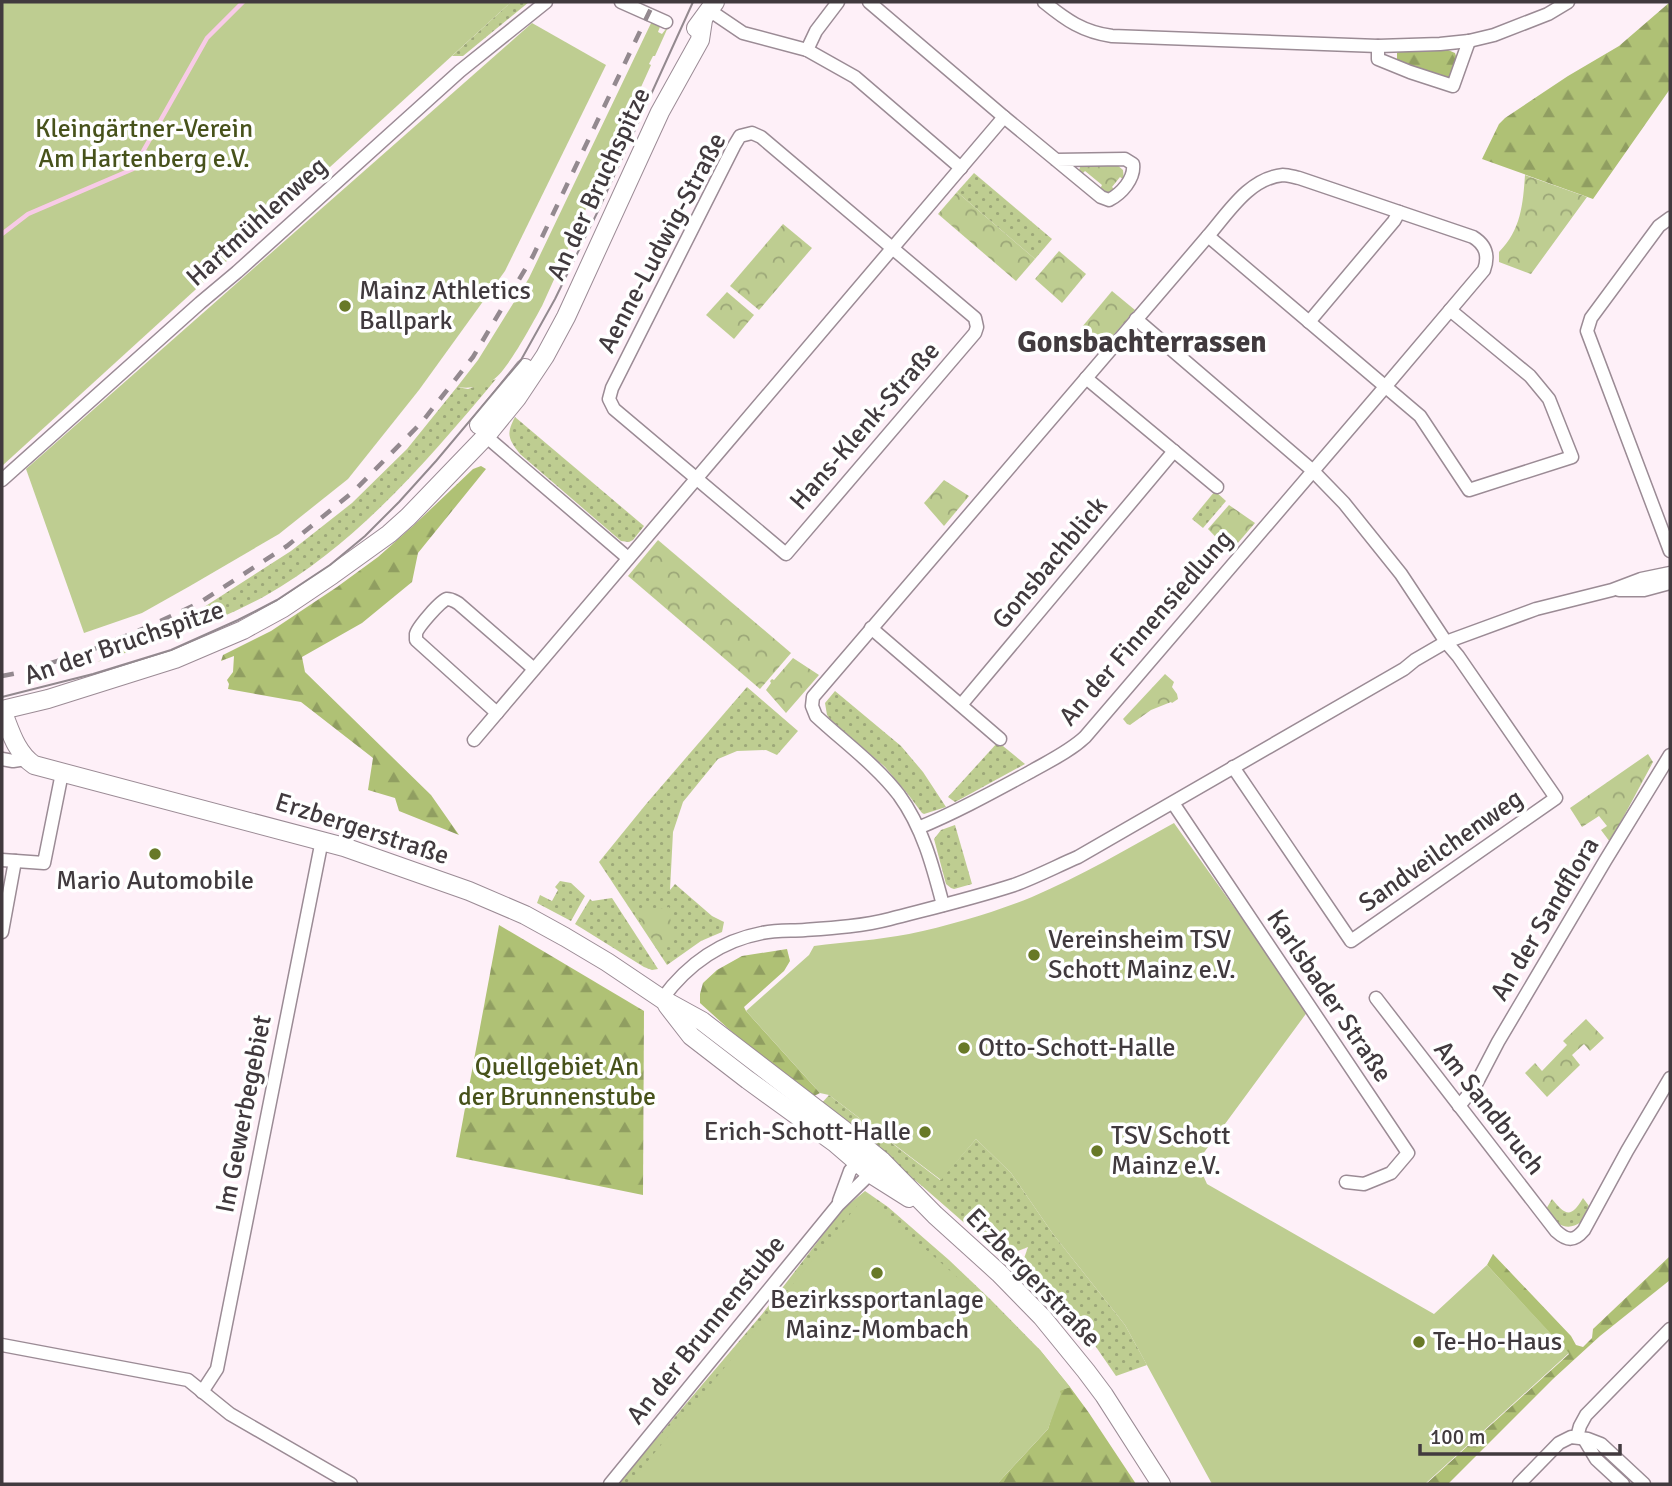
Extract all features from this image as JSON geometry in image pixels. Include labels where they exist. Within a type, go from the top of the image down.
[{"type":"main road","name":"An der Bruchspitze","points":[[2,710],[175,659],[283,608],[332,575],[481,432],[551,324],[664,82],[690,34],[709,11]]},
{"type":"main road","points":[[2,710],[20,753],[26,759]]},
{"type":"main road","name":"Erzbergerstraße","points":[[26,759],[34,765],[321,840],[397,865],[506,906],[607,962],[662,999],[691,1035],[748,1080],[835,1143],[870,1162],[935,1214],[999,1273],[1042,1317],[1104,1395],[1161,1484]]},
{"type":"street","name":"Hartmühlenweg","points":[[2,480],[460,71],[546,2]]},
{"type":"street","points":[[621,2],[666,22]]},
{"type":"street","points":[[807,50],[816,31],[838,2]]},
{"type":"street","points":[[869,2],[1004,117],[1056,160],[1101,197],[1109,200],[1117,195],[1130,180],[1134,170],[1133,164],[1125,159],[1056,160]]},
{"type":"street","points":[[1044,2],[1083,30],[1112,36],[1378,46],[1469,41],[1517,27],[1568,2]]},
{"type":"street","points":[[709,11],[743,33],[807,50],[855,77],[961,168]]},
{"type":"street","points":[[1378,46],[1378,59],[1453,86],[1469,41]]},
{"type":"street","points":[[474,740],[1004,117]]},
{"type":"street","name":"Aenne-Ludwig-Straße","points":[[697,478],[614,409],[609,398],[740,136],[752,133],[761,137],[892,248]]},
{"type":"street","points":[[943,905],[927,849],[899,796],[886,780],[816,716],[812,706],[813,698],[1208,236],[1245,194],[1270,178],[1284,175],[1299,178],[1399,212],[1309,322]]},
{"type":"street","name":"An der Finnensiedlung","points":[[918,828],[975,802],[1075,746],[1085,737],[1483,270],[1487,261],[1484,246],[1474,237],[1399,212]]},
{"type":"street","points":[[1670,218],[1659,226],[1591,318],[1587,331],[1670,551]]},
{"type":"street","points":[[1208,236],[1420,416],[1469,490],[1572,457],[1549,399],[1530,376],[1450,310]]},
{"type":"street","name":"Hans-Klenk-Straße","points":[[697,478],[786,554],[975,333],[975,318],[892,248]]},
{"type":"street","points":[[1136,319],[1312,470],[1344,503],[1376,540],[1446,642]]},
{"type":"street","points":[[1086,378],[1217,487]]},
{"type":"street","points":[[481,432],[628,558]]},
{"type":"street","name":"Gonsbachblick","points":[[961,705],[1174,451]]},
{"type":"street","points":[[662,999],[681,975],[695,964],[718,949],[745,938],[763,933],[845,926],[888,919],[1017,884],[1079,857],[1446,642],[1536,609],[1670,573]]},
{"type":"street","points":[[1612,590],[1644,590],[1670,583]]},
{"type":"street","points":[[497,713],[416,640],[419,629],[441,603],[451,599],[534,669]]},
{"type":"street","points":[[871,628],[1000,739]]},
{"type":"street","name":"Sandveilchenweg","points":[[1233,767],[1351,941],[1556,798],[1446,642]]},
{"type":"street","name":"An der Sandflora","points":[[1459,1107],[1474,1088],[1505,1031],[1670,755]]},
{"type":"street","name":"Erzbergerstraße","points":[[2,759],[26,759]]},
{"type":"street","points":[[2,860],[44,863],[62,773]]},
{"type":"street","name":"Karlsbader Straße","points":[[1172,803],[1408,1153],[1391,1174],[1364,1184],[1346,1182]]},
{"type":"street","name":"Im Gewerbegebiet","points":[[202,1392],[217,1368],[321,840]]},
{"type":"street","points":[[2,932],[15,861]]},
{"type":"street","name":"Am Sandbruch","points":[[1376,998],[1563,1238],[1572,1240],[1584,1230],[1670,1078]]},
{"type":"street","name":"An der Brunnenstube","points":[[610,1484],[838,1205],[850,1171],[870,1162]]},
{"type":"street","points":[[1623,1484],[1596,1459],[1581,1438],[1580,1426],[1586,1415],[1670,1329]]},
{"type":"street","points":[[2,1345],[188,1380],[230,1414],[351,1484]]},
{"type":"street","points":[[1519,1484],[1559,1443],[1572,1437],[1593,1441],[1607,1449],[1644,1484]]},
{"type":"green space","name":"Kleingärtner-Verein Am Hartenberg e.V.","points":[[2,2],[511,2],[2,466]]},
{"type":"green space","points":[[511,2],[529,2],[463,56],[452,56]]},
{"type":"green space","points":[[1670,2],[1670,89],[1593,199],[1482,159],[1499,124],[1505,118],[1619,46]]},
{"type":"green space","points":[[653,19],[661,24],[658,32],[662,34],[669,25],[649,64],[651,65],[542,306],[499,375],[480,386],[457,387],[478,360],[529,278]]},
{"type":"green space","name":"Mainz Athletics Ballpark","points":[[532,23],[606,65],[505,271],[419,390],[348,479],[279,534],[142,613],[84,633],[26,469]]},
{"type":"green space","points":[[1448,50],[1455,53],[1457,59],[1451,76],[1446,79],[1397,61],[1397,53],[1401,51]]},
{"type":"green space","points":[[1116,164],[1123,170],[1124,180],[1120,177],[1112,187],[1115,190],[1108,193],[1100,189],[1102,185],[1085,171],[1082,174],[1079,170],[1081,165]]},
{"type":"green space","points":[[974,173],[1052,239],[1035,259],[957,192]]},
{"type":"green space","points":[[1525,175],[1587,197],[1531,274],[1499,262],[1499,252],[1512,235],[1520,216]]},
{"type":"green space","points":[[957,192],[1035,259],[1016,281],[938,214]]},
{"type":"green space","points":[[783,224],[812,248],[759,310],[730,286]]},
{"type":"green space","points":[[1059,251],[1086,274],[1062,303],[1035,279]]},
{"type":"green space","points":[[1112,291],[1135,310],[1104,346],[1082,327]]},
{"type":"green space","points":[[727,292],[754,315],[734,339],[706,315]]},
{"type":"green space","points":[[496,379],[390,498],[361,526],[299,575],[265,596],[204,625],[97,662],[170,629],[291,551],[352,503],[407,449],[457,387],[468,389]]},
{"type":"green space","points":[[515,417],[644,526],[633,540],[621,541],[520,454],[510,436]]},
{"type":"green space","points":[[481,466],[486,469],[418,553],[412,582],[362,623],[302,657],[305,672],[431,795],[459,835],[399,811],[395,798],[368,790],[373,758],[301,702],[228,689],[227,680],[233,672],[234,656],[221,661],[223,655],[271,631],[378,557],[473,469]]},
{"type":"green space","points":[[944,480],[969,496],[944,526],[924,503]]},
{"type":"green space","points":[[1215,491],[1226,501],[1203,528],[1192,519]]},
{"type":"green space","points":[[1229,505],[1255,523],[1230,552],[1208,529]]},
{"type":"green space","points":[[658,540],[791,653],[760,689],[628,576]]},
{"type":"green space","points":[[793,658],[819,675],[786,713],[766,690],[770,681],[774,680]]},
{"type":"green space","points":[[1165,674],[1174,682],[1172,687],[1178,699],[1151,710],[1130,725],[1127,724],[1123,719]]},
{"type":"green space","points":[[747,687],[798,731],[777,755],[766,750],[737,751],[718,759],[683,802],[673,832],[670,890],[675,884],[712,916],[724,922],[722,932],[701,941],[667,965],[599,862]]},
{"type":"green space","points":[[835,691],[901,746],[923,772],[946,807],[922,813],[885,767],[831,720],[827,715],[825,703]]},
{"type":"green space","points":[[998,742],[1025,764],[955,802],[948,797]]},
{"type":"green space","points":[[1648,754],[1653,762],[1610,842],[1601,830],[1607,826],[1599,816],[1582,827],[1570,808]]},
{"type":"green space","name":"TSV Schott Mainz e.V.","points":[[1174,823],[1308,1011],[1197,1162],[1207,1184],[1434,1314],[1487,1265],[1569,1353],[1425,1484],[1212,1484],[1125,1325],[1053,1234],[1011,1173],[976,1139],[941,1180],[829,1095],[820,1093],[746,1011],[809,955],[814,946],[909,934],[1002,908],[1068,880]]},
{"type":"green space","points":[[955,825],[972,884],[954,889],[946,884],[934,839],[941,830]]},
{"type":"green space","points":[[560,881],[571,883],[585,896],[571,921],[537,903],[540,895],[552,901],[558,890],[555,887]]},
{"type":"green space","points":[[612,898],[658,969],[644,967],[575,924],[590,899]]},
{"type":"green space","points":[[669,907],[673,942],[660,951],[636,914]]},
{"type":"green space","name":"Quellgebiet An der Brunnenstube","points":[[499,925],[644,1011],[643,1195],[456,1157]]},
{"type":"green space","points":[[787,949],[790,961],[784,971],[744,1007],[820,1093],[812,1097],[700,1003],[703,983],[717,970],[742,956]]},
{"type":"green space","points":[[1586,1019],[1604,1038],[1590,1051],[1584,1044],[1572,1055],[1580,1065],[1547,1097],[1525,1073],[1535,1063],[1542,1071],[1567,1045],[1563,1041]]},
{"type":"green space","points":[[829,1095],[940,1180],[976,1139],[1011,1173],[1053,1234],[1125,1325],[1147,1365],[1116,1376],[1072,1312],[1020,1270],[1028,1247],[1008,1255],[1000,1254],[821,1104]]},
{"type":"green space","name":"Bezirkssportanlage Mainz-Mombach","points":[[865,1191],[888,1207],[991,1300],[1040,1350],[1070,1387],[658,1484],[619,1484],[763,1313],[842,1210]]},
{"type":"green space","name":"Bezirkssportanlage Mainz-Mombach","points":[[865,1196],[1040,1350],[1070,1387],[1060,1391],[1048,1429],[997,1484],[629,1484]]},
{"type":"green space","points":[[1583,1198],[1592,1210],[1575,1225],[1563,1226],[1545,1211],[1552,1199],[1561,1209],[1572,1212]]},
{"type":"green space","points":[[1493,1254],[1571,1336],[1576,1345],[1583,1347],[1592,1338],[1593,1329],[1670,1256],[1670,1280],[1600,1336],[1553,1379],[1448,1484],[1426,1484],[1569,1354],[1487,1265]]},
{"type":"green space","points":[[1070,1387],[1136,1484],[997,1484],[1048,1429],[1060,1390]]},
{"type":"waterway","points":[[2,234],[28,214],[133,169],[207,38],[243,2]]},
{"type":"tram line","points":[[2,697],[93,674],[171,650],[238,620],[277,600],[330,565],[365,536],[399,502],[521,360],[555,299],[598,211],[693,2]]},
{"type":"railway","points":[[2,676],[94,649],[199,603],[287,546],[354,491],[422,422],[473,357],[533,256],[654,2]]},
{"type":"place","name":"Mainz Athletics Ballpark","points":[[345,306]]},
{"type":"place","name":"Mario Automobile","points":[[155,854]]},
{"type":"place","name":"Vereinsheim TSV Schott Mainz e.V.","points":[[1034,955]]},
{"type":"place","name":"Otto-Schott-Halle","points":[[964,1048]]},
{"type":"place","name":"Erich-Schott-Halle","points":[[925,1132]]},
{"type":"place","name":"TSV Schott Mainz e.V.","points":[[1097,1151]]},
{"type":"place","name":"Bezirkssportanlage Mainz-Mombach","points":[[877,1273]]},
{"type":"place","name":"Te-Ho-Haus","points":[[1419,1342]]},
{"type":"district","name":"Gonsbachterrassen","points":[[1142,342]]}]
